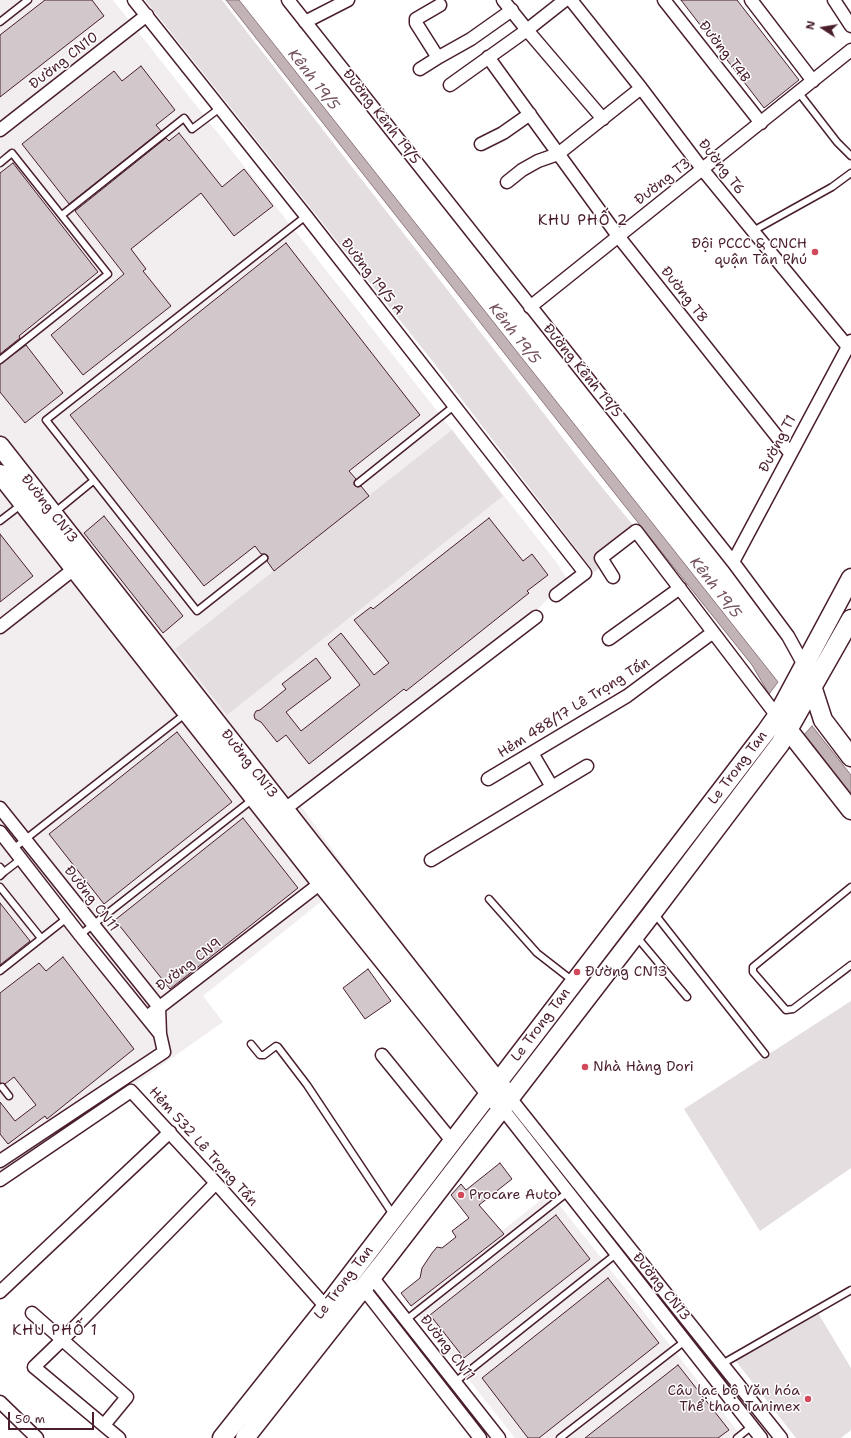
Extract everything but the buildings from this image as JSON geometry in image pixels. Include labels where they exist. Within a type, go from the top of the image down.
[{"type":"main road","name":"Đường CN13","points":[[0,446],[88,558],[261,792],[327,878],[506,1103]]},
{"type":"main road","name":"Đường CN13","points":[[0,474],[187,713],[261,792],[285,809],[327,878]]},
{"type":"main road","name":"Le Trong Tan","points":[[222,1438],[326,1307],[760,740],[777,716],[851,578]]},
{"type":"main road","name":"Le Trong Tan","points":[[245,1438],[368,1283],[777,748],[789,731],[851,619]]},
{"type":"main road","name":"Đường Kênh 19/5","points":[[804,665],[823,720],[851,757]]},
{"type":"main road","points":[[777,716],[851,810]]},
{"type":"street","name":"Đường 19/5 A","points":[[134,0],[306,216],[585,573],[556,595]]},
{"type":"street","name":"Đường Kênh 19/5","points":[[288,0],[733,562],[788,636],[804,665]]},
{"type":"street","points":[[305,22],[348,0]]},
{"type":"street","points":[[504,0],[527,30],[604,119]]},
{"type":"street","points":[[450,85],[527,30],[565,0]]},
{"type":"street","name":"Đường T6","points":[[571,0],[753,232],[850,345]]},
{"type":"street","name":"Đường T4B","points":[[664,0],[761,123]]},
{"type":"street","points":[[752,0],[813,81]]},
{"type":"street","points":[[834,0],[851,26]]},
{"type":"street","points":[[439,57],[416,23],[416,19],[442,2]]},
{"type":"street","points":[[420,68],[471,39],[512,10]]},
{"type":"street","name":"Đường CN10","points":[[0,130],[147,15]]},
{"type":"street","name":"Đường T3","points":[[530,307],[851,50]]},
{"type":"street","name":"Đường T8","points":[[488,57],[618,236],[790,453]]},
{"type":"street","points":[[507,182],[522,170],[538,161],[558,154],[604,119],[641,88]]},
{"type":"street","points":[[481,144],[503,133],[530,114]]},
{"type":"street","name":"Đường T1","points":[[733,562],[790,453],[850,345]]},
{"type":"street","points":[[613,578],[601,558],[636,531],[680,588],[712,633],[777,716]]},
{"type":"street","points":[[0,627],[88,558]]},
{"type":"street","points":[[609,639],[680,588]]},
{"type":"street","points":[[285,809],[536,617]]},
{"type":"street","name":"Hẻm 488/17 Lê Trọng Tấn","points":[[488,780],[627,696],[712,633]]},
{"type":"street","points":[[532,753],[552,787]]},
{"type":"street","points":[[431,860],[587,766]]},
{"type":"street","name":"Đường CN11","points":[[0,808],[159,1008]]},
{"type":"street","points":[[0,832],[80,935],[160,1034]]},
{"type":"street","name":"Đường CN9","points":[[0,1160],[164,1052],[160,1034],[159,1008],[327,878]]},
{"type":"street","points":[[146,1017],[159,1008]]},
{"type":"street","points":[[382,1055],[452,1141]]},
{"type":"street","name":"Hẻm 532 Lê Trọng Tấn","points":[[0,1180],[131,1091],[170,1132],[326,1307]]},
{"type":"street","name":"Đường CN13","points":[[506,1103],[568,1192],[762,1438]]},
{"type":"street","name":"Đường CN13","points":[[506,1103],[636,1255],[781,1438]]},
{"type":"street","points":[[0,1292],[170,1132]]},
{"type":"street","points":[[119,1438],[34,1367],[216,1183]]},
{"type":"street","points":[[624,1264],[636,1255]]},
{"type":"street","points":[[368,1283],[480,1438]]},
{"type":"street","name":"Đường CN11","points":[[368,1283],[406,1320],[499,1438]]},
{"type":"street","points":[[32,1313],[127,1397],[104,1425]]},
{"type":"street","points":[[2,1404],[37,1438]]},
{"type":"lane","points":[[0,22],[28,0]]},
{"type":"lane","points":[[799,93],[837,142],[851,156]]},
{"type":"lane","points":[[62,215],[184,118],[192,129],[220,108]]},
{"type":"lane","points":[[0,163],[12,153],[108,274],[0,360]]},
{"type":"lane","points":[[753,232],[832,187],[851,173]]},
{"type":"lane","points":[[264,558],[197,611],[46,420],[306,216]]},
{"type":"lane","points":[[358,483],[454,406]]},
{"type":"lane","points":[[53,514],[93,480]]},
{"type":"lane","points":[[0,521],[23,503]]},
{"type":"lane","points":[[13,849],[187,713]]},
{"type":"lane","points":[[80,935],[261,792]]},
{"type":"lane","points":[[1,872],[21,859]]},
{"type":"lane","points":[[0,886],[41,938]]},
{"type":"lane","points":[[851,887],[753,967],[753,972],[786,1010],[793,1009],[851,965]]},
{"type":"lane","points":[[489,899],[537,952],[574,982]]},
{"type":"lane","points":[[653,912],[765,1054]]},
{"type":"lane","points":[[0,971],[67,918]]},
{"type":"lane","points":[[635,935],[687,997]]},
{"type":"lane","points":[[251,1044],[260,1055],[264,1056],[276,1046],[278,1047],[307,1085],[395,1217]]},
{"type":"lane","points":[[2,1087],[9,1096]]},
{"type":"lane","points":[[406,1320],[568,1192]]},
{"type":"lane","points":[[455,1382],[616,1254]]},
{"type":"lane","points":[[722,1364],[851,1290]]},
{"type":"lane","points":[[560,1438],[684,1340]]},
{"type":"lane","points":[[737,1438],[752,1426]]},
{"type":"shaded area","points":[[0,0],[113,0],[557,563],[567,579],[539,608],[301,806],[352,877],[203,996],[223,1022],[0,1179]]},
{"type":"shaded area","points":[[145,0],[222,0],[583,464],[641,535],[594,572],[430,358]]},
{"type":"shaded area","points":[[226,0],[239,0],[778,682],[769,694],[752,665]]},
{"type":"shaded area","points":[[452,430],[503,496],[227,715],[175,649]]},
{"type":"shaded area","points":[[812,726],[851,775],[851,798],[802,737]]},
{"type":"shaded area","points":[[851,1001],[851,1168],[760,1231],[684,1109]]},
{"type":"shaded area","points":[[550,1193],[743,1438],[515,1438],[409,1304]]},
{"type":"shaded area","name":"Câu lạc bộ Văn hóa Thể thao Tanimex","points":[[818,1313],[851,1368],[851,1430],[841,1438],[796,1438],[735,1360]]},
{"type":"place","name":"Đội PCCC & CNCH quận Tân Phú","points":[[815,252]]},
{"type":"place","name":"Đường CN13","points":[[577,972]]},
{"type":"place","name":"Nhà Hàng Dori","points":[[585,1067]]},
{"type":"place","name":"Procare Auto","points":[[461,1195]]},
{"type":"place","name":"Câu lạc bộ Văn hóa Thể thao Tanimex","points":[[808,1399]]},
{"type":"district","name":"KHU PHỐ 2","points":[[583,221]]},
{"type":"district","name":"KHU PHỐ 1","points":[[55,1331]]},
{"type":"water label","name":"Kênh 19/5","points":[[313,80]]},
{"type":"water label","name":"Kênh 19/5","points":[[514,334]]},
{"type":"water label","name":"Kênh 19/5","points":[[715,588]]}]
